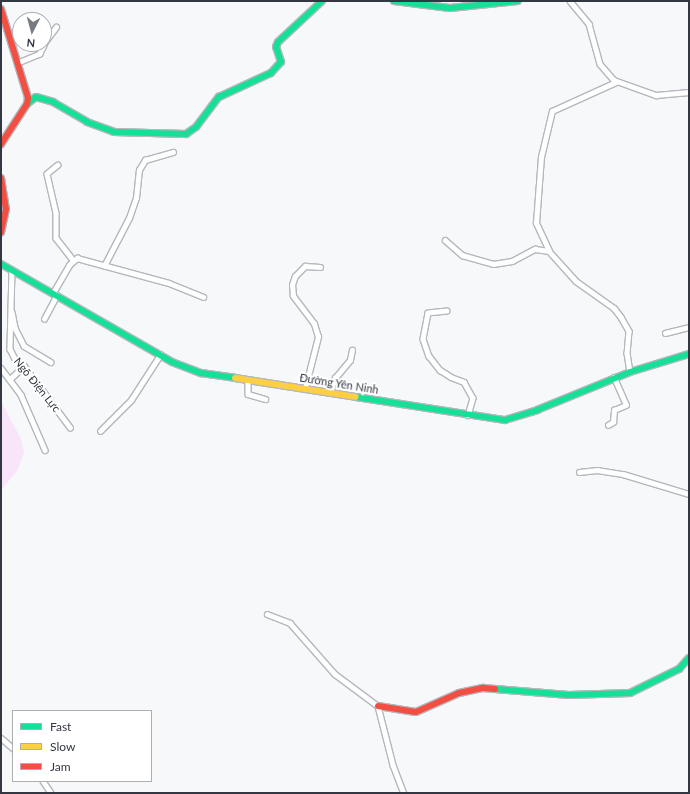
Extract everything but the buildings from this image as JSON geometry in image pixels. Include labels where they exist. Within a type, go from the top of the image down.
[{"type":"street","points":[[1,144],[27,104],[36,97],[53,102],[87,122],[114,132],[186,134],[196,127],[219,97],[271,73],[281,62],[276,47],[278,42],[322,1]]},
{"type":"street","points":[[394,1],[450,8],[518,1]]},
{"type":"street","points":[[570,1],[589,24],[603,68],[616,82],[656,95],[689,92]]},
{"type":"street","points":[[1,8],[19,62],[27,93],[27,104]]},
{"type":"street","points":[[52,33],[56,28]]},
{"type":"street","points":[[19,62],[39,54],[40,52]]},
{"type":"street","points":[[616,82],[552,111],[541,157],[536,224],[549,251],[576,281],[614,308],[621,317],[629,331],[627,353],[630,372]]},
{"type":"street","points":[[104,266],[129,218],[136,198],[139,170],[145,160],[173,152]]},
{"type":"street","points":[[58,165],[47,174],[56,213],[56,238],[73,260]]},
{"type":"street","points":[[1,178],[6,209],[1,232]]},
{"type":"street","points":[[446,240],[462,255],[493,264],[512,262],[535,249],[549,251]]},
{"type":"street","points":[[44,319],[73,260],[80,258],[104,266],[169,283],[203,296]]},
{"type":"street","name":"Đường Yên Ninh","points":[[1,264],[160,355],[202,373],[305,388],[492,420],[510,418],[537,410],[630,372],[689,354]]},
{"type":"street","points":[[305,388],[318,337],[314,324],[293,296],[292,285],[295,276],[305,266],[320,267]]},
{"type":"street","name":"Ngõ Điện Lực","points":[[12,270],[10,348],[15,359],[24,366],[70,427]]},
{"type":"street","points":[[11,302],[15,328],[24,346],[51,362]]},
{"type":"street","points":[[447,311],[428,313],[423,339],[429,356],[440,370],[450,377],[464,382],[473,398],[468,415]]},
{"type":"street","points":[[665,334],[689,327]]},
{"type":"street","points":[[330,393],[335,378],[350,360],[352,350]]},
{"type":"street","points":[[100,431],[131,400],[160,355]]},
{"type":"street","points":[[10,379],[24,366]]},
{"type":"street","points":[[1,368],[21,395],[45,450]]},
{"type":"street","points":[[608,425],[613,422],[614,410],[626,405],[614,378]]},
{"type":"street","points":[[248,380],[248,394],[264,399]]},
{"type":"street","points":[[579,472],[597,470],[623,474],[689,494]]},
{"type":"street","points":[[268,614],[290,623],[334,674],[378,706],[416,712],[459,693],[483,688],[569,694],[630,693],[679,669],[689,658]]},
{"type":"street","points":[[378,706],[393,765],[404,793]]},
{"type":"street","points":[[1,738],[12,747]]},
{"type":"street","points":[[44,782],[51,793]]},
{"type":"shaded area","points":[[1,401],[21,439],[24,453],[17,471],[1,490]]},
{"type":"traffic: fast","points":[[27,104],[36,97],[53,102],[87,122],[114,132],[186,134],[196,127],[219,97],[271,73],[281,62],[276,47],[278,42],[322,1]]},
{"type":"traffic: fast","points":[[394,1],[450,8],[518,1]]},
{"type":"traffic: fast","points":[[1,264],[172,362],[201,373],[235,378]]},
{"type":"traffic: fast","points":[[356,397],[505,420],[537,410],[630,372],[689,354]]},
{"type":"traffic: fast","points":[[495,689],[569,695],[630,693],[679,669],[689,658]]},
{"type":"traffic: slow","points":[[235,378],[356,397]]},
{"type":"traffic: jam","points":[[1,9],[28,98],[27,104],[1,144]]},
{"type":"traffic: jam","points":[[1,178],[6,209],[1,232]]},
{"type":"traffic: jam","points":[[378,706],[416,712],[459,693],[483,688],[495,689]]}]
